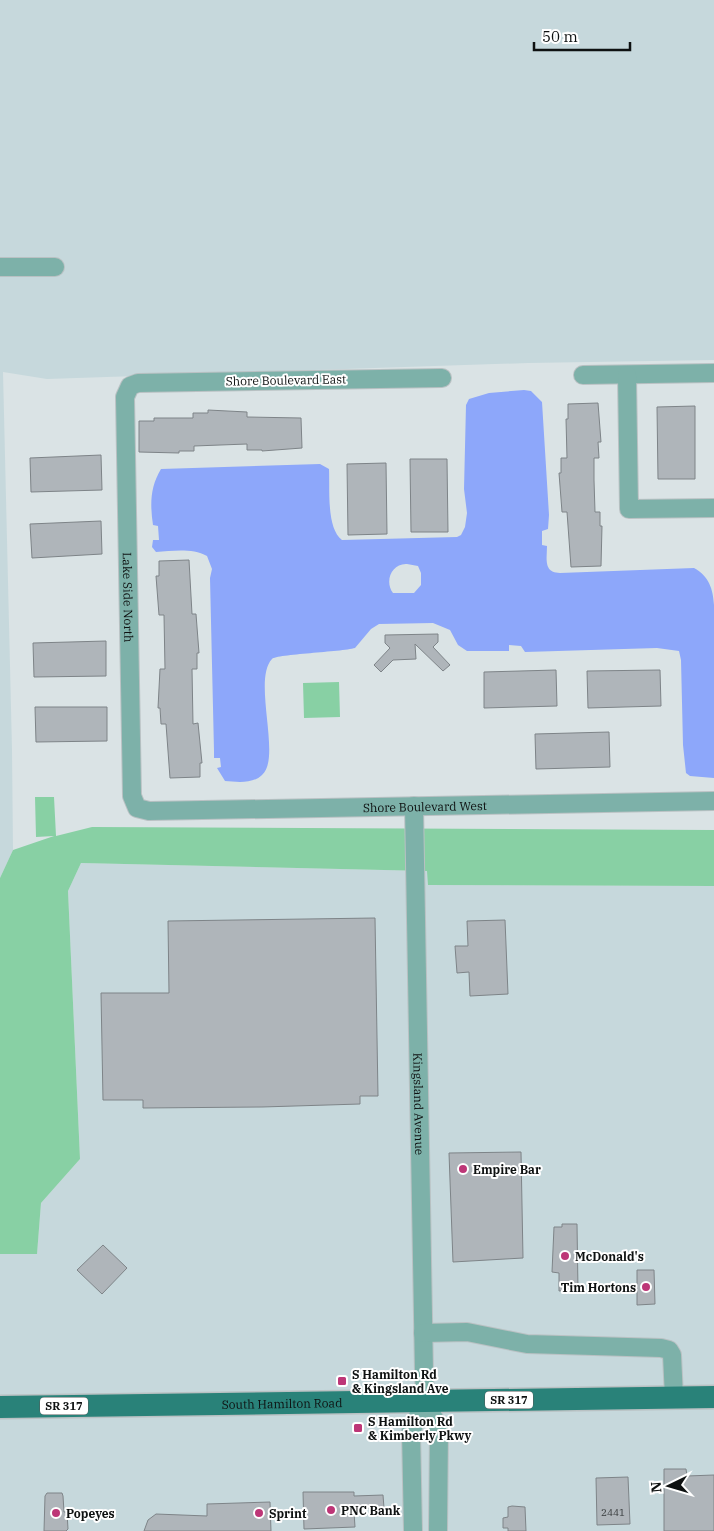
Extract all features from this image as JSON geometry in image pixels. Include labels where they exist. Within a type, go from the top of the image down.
[{"type":"main road","name":"South Hamilton Road","points":[[0,1407],[714,1397]]},
{"type":"street","points":[[0,267],[55,267]]},
{"type":"street","points":[[583,375],[714,373]]},
{"type":"street","points":[[627,375],[629,509],[714,508]]},
{"type":"street","name":"Shore Boulevard East","points":[[130,386],[138,383],[442,378]]},
{"type":"street","name":"Lake Side North","points":[[130,386],[125,397],[132,796],[137,808]]},
{"type":"street","name":"Shore Boulevard West","points":[[137,808],[149,811],[714,801]]},
{"type":"street","name":"Kingsland Avenue","points":[[414,806],[425,1401]]},
{"type":"street","points":[[423,1333],[467,1332],[527,1344],[661,1348],[669,1350],[672,1355],[674,1397]]},
{"type":"street","points":[[413,1531],[411,1431],[425,1401]]},
{"type":"street","points":[[425,1401],[439,1428],[438,1531]]},
{"type":"shaded area","points":[[0,0],[714,0],[714,360],[528,363],[47,379],[3,372],[13,850],[0,878]]},
{"type":"shaded area","points":[[81,863],[428,871],[429,885],[714,886],[714,1531],[0,1531],[0,1254],[37,1253],[41,1203],[80,1159],[68,891]]},
{"type":"green space","points":[[339,682],[340,717],[304,718],[303,683]]},
{"type":"green space","points":[[35,797],[54,797],[56,836],[92,827],[714,830],[714,886],[428,885],[427,871],[81,863],[68,891],[80,1159],[41,1203],[37,1254],[0,1254],[0,878],[13,850],[54,836],[36,837]]},
{"type":"water","points":[[531,391],[542,402],[549,515],[548,529],[542,531],[542,545],[547,546],[548,568],[560,573],[694,568],[707,579],[713,594],[714,605],[714,778],[690,776],[686,773],[679,651],[657,648],[525,652],[521,646],[509,645],[509,651],[467,651],[458,645],[450,630],[433,623],[379,624],[371,629],[355,648],[272,659],[267,669],[265,684],[269,736],[267,766],[262,775],[254,780],[245,782],[225,781],[217,768],[221,767],[220,758],[214,758],[210,578],[212,569],[207,556],[201,553],[182,551],[156,552],[152,547],[153,540],[159,540],[158,526],[153,525],[151,503],[153,489],[161,469],[320,464],[329,469],[331,517],[333,527],[342,540],[457,537],[461,535],[465,527],[467,513],[464,489],[466,405],[469,399],[489,393]],"holes":[[[402,564],[418,566],[421,573],[421,585],[414,593],[393,593],[389,583],[391,574],[397,566]]]},
{"type":"building","points":[[598,403],[601,442],[598,442],[599,458],[594,458],[594,480],[595,512],[600,512],[600,526],[602,526],[601,566],[571,567],[567,512],[562,512],[559,473],[561,473],[561,458],[567,458],[566,419],[568,419],[568,404]]},
{"type":"building","points":[[695,406],[695,479],[658,479],[657,407]]},
{"type":"building","points":[[208,410],[247,412],[247,417],[301,418],[302,448],[262,451],[247,450],[247,444],[194,446],[194,451],[179,451],[179,453],[139,452],[139,421],[154,421],[154,418],[193,418],[193,413],[208,413]]},
{"type":"building","points":[[101,455],[102,490],[31,492],[30,458]]},
{"type":"building","points":[[410,459],[447,459],[448,532],[411,532]]},
{"type":"building","points":[[386,463],[387,534],[348,535],[347,464]]},
{"type":"building","points":[[101,521],[102,554],[32,558],[30,524]]},
{"type":"building","points":[[189,560],[192,614],[196,614],[199,653],[197,653],[197,669],[192,669],[193,724],[198,723],[202,763],[200,763],[200,777],[170,778],[166,724],[161,724],[160,708],[158,708],[160,669],[165,669],[164,615],[159,615],[156,576],[159,576],[159,561]]},
{"type":"building","points":[[438,634],[438,642],[433,647],[450,665],[443,671],[415,644],[416,659],[393,660],[381,672],[374,665],[390,648],[385,643],[385,635]]},
{"type":"building","points":[[106,641],[106,676],[34,677],[33,643]]},
{"type":"building","points":[[556,670],[557,706],[484,708],[484,672]]},
{"type":"building","points":[[660,670],[661,706],[588,708],[587,671]]},
{"type":"building","points":[[35,707],[107,707],[107,741],[36,742]]},
{"type":"building","points":[[609,732],[610,767],[536,769],[535,734]]},
{"type":"building","points":[[375,918],[378,1096],[360,1096],[360,1104],[262,1107],[143,1108],[143,1100],[103,1100],[101,993],[169,993],[168,921]]},
{"type":"building","points":[[505,920],[508,994],[470,996],[469,972],[457,973],[455,946],[468,946],[467,921]]},
{"type":"building","points":[[521,1152],[523,1258],[453,1262],[449,1153]]},
{"type":"building","name":"McDonald's","points":[[562,1224],[577,1224],[578,1290],[559,1291],[559,1273],[552,1272],[554,1227],[562,1227]]},
{"type":"building","points":[[103,1245],[127,1268],[102,1294],[77,1270]]},
{"type":"building","name":"Tim Hortons","points":[[637,1270],[654,1270],[655,1304],[637,1305]]},
{"type":"building","points":[[664,1469],[686,1469],[687,1476],[714,1475],[714,1531],[664,1531]]},
{"type":"building","points":[[628,1477],[630,1524],[597,1525],[596,1478]]},
{"type":"building","name":"PNC Bank","points":[[303,1492],[354,1492],[354,1496],[383,1495],[384,1508],[358,1508],[358,1512],[354,1512],[355,1527],[304,1529]]},
{"type":"building","name":"Popeyes","points":[[47,1493],[62,1493],[64,1512],[67,1512],[68,1529],[66,1531],[44,1531],[45,1496]]},
{"type":"building","points":[[270,1502],[271,1531],[144,1531],[148,1520],[156,1514],[207,1516],[207,1504]]},
{"type":"building","points":[[508,1507],[525,1507],[526,1531],[508,1531],[508,1528],[503,1528],[503,1518],[508,1517]]},
{"type":"place","name":"Empire Bar","points":[[463,1169]]},
{"type":"place","name":"McDonald's","points":[[565,1256]]},
{"type":"place","name":"Tim Hortons","points":[[646,1287]]},
{"type":"place","name":"S Hamilton Rd & Kingsland Ave","points":[[342,1381]]},
{"type":"place","name":"S Hamilton Rd & Kimberly Pkwy","points":[[358,1428]]},
{"type":"place","name":"PNC Bank","points":[[331,1510]]},
{"type":"place","name":"Popeyes","points":[[56,1513]]},
{"type":"place","name":"Sprint","points":[[259,1513]]}]
